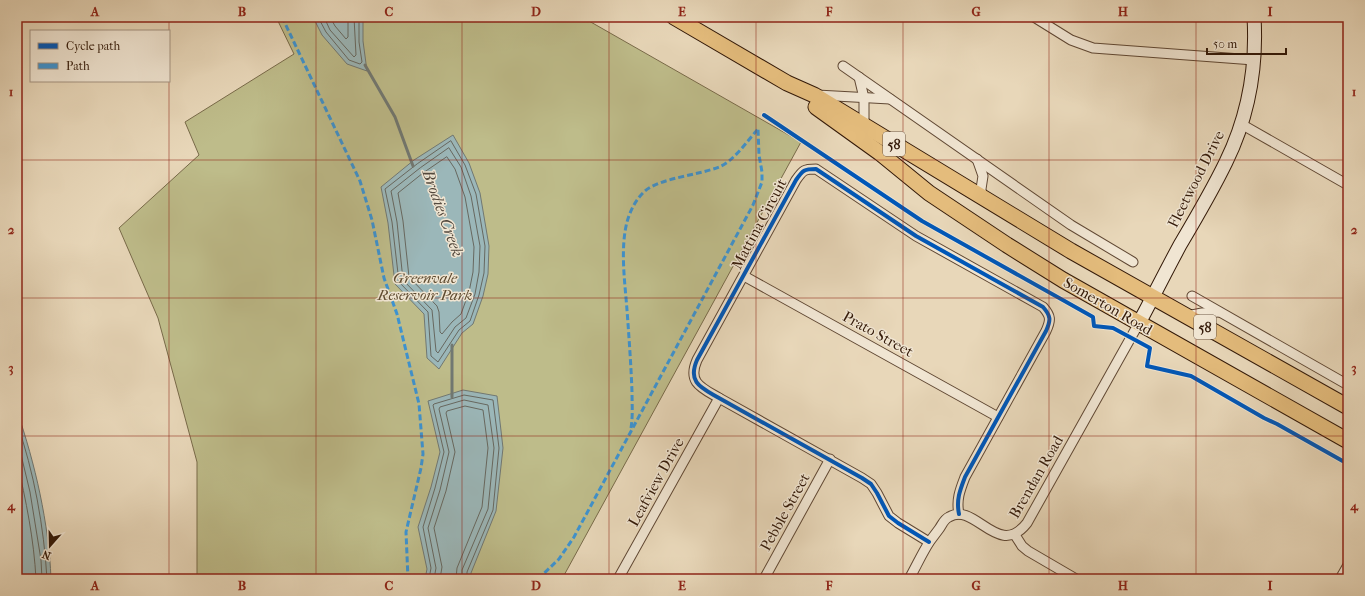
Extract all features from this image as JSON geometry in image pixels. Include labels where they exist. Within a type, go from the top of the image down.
[{"type":"main road","name":"Somerton Road","points":[[674,17],[788,83],[814,95],[1071,251],[1348,407]]},
{"type":"main road","name":"Somerton Road","points":[[788,83],[809,102],[880,153],[929,193],[1007,245],[1063,280],[1348,441]]},
{"type":"street","points":[[1034,17],[1071,40],[1093,48],[1254,60]]},
{"type":"street","name":"Fleetwood Drive","points":[[1139,323],[1153,298],[1161,279],[1219,177],[1234,144],[1241,124],[1250,86],[1254,60],[1254,17]]},
{"type":"street","points":[[843,66],[1079,231],[1133,262]]},
{"type":"street","points":[[859,78],[864,98],[864,126]]},
{"type":"street","name":"Somerton Road","points":[[814,95],[890,99]]},
{"type":"street","points":[[1241,124],[1348,185]]},
{"type":"street","name":"Somerton Road","points":[[864,126],[880,153]]},
{"type":"street","points":[[977,159],[982,176],[982,197]]},
{"type":"street","name":"Mattina Circuit","points":[[930,542],[888,516],[871,484],[830,459],[700,387],[695,380],[693,369],[802,171],[816,169],[916,236],[1043,307],[1048,313],[1049,324],[1046,331],[965,476],[958,497],[957,506],[959,514]]},
{"type":"street","name":"Prato Street","points":[[744,276],[998,417]]},
{"type":"street","points":[[1192,296],[1348,385]]},
{"type":"street","points":[[1186,316],[1221,312]]},
{"type":"street","name":"Brendan Road","points":[[959,514],[1005,536],[1015,535],[1021,531],[1027,523],[1139,323]]},
{"type":"street","name":"Leafview Drive","points":[[618,579],[719,398]]},
{"type":"street","name":"Pebble Street","points":[[764,579],[830,459]]},
{"type":"street","points":[[909,579],[930,542],[947,517],[959,514]]},
{"type":"street","points":[[1015,535],[1028,552],[1076,579]]},
{"type":"street","points":[[1340,579],[1348,565]]},
{"type":"green space","name":"Greenvale Reservoir Park","points":[[276,17],[582,17],[801,142],[562,579],[197,579],[197,462],[158,318],[119,228],[199,155],[185,122],[294,54]]},
{"type":"water","points":[[313,17],[363,17],[363,41],[367,71],[347,64],[322,35]]},
{"type":"water","points":[[453,135],[469,163],[480,193],[489,246],[488,274],[483,296],[473,324],[462,333],[439,369],[427,358],[424,314],[395,284],[388,223],[381,187],[414,160]]},
{"type":"water","points":[[463,390],[497,396],[503,448],[496,511],[471,573],[471,579],[425,579],[427,569],[418,527],[431,487],[440,452],[428,401]]},
{"type":"water","points":[[17,411],[30,451],[40,494],[50,558],[51,579],[17,579]]},
{"type":"waterway","name":"Brodies Creek","points":[[365,65],[395,117],[413,166]]},
{"type":"waterway","name":"Brodies Creek","points":[[452,345],[452,397]]},
{"type":"marked path","points":[[282,17],[360,181],[372,220],[384,278],[397,314],[419,404],[423,454],[406,532],[408,579]]},
{"type":"marked path","points":[[631,428],[632,382],[623,255],[625,232],[630,214],[639,198],[645,191],[652,187],[670,180],[711,170],[725,164],[758,129]]},
{"type":"marked path","points":[[538,579],[559,559],[574,537],[753,205],[762,182],[758,129]]},
{"type":"cycle path","points":[[764,115],[922,221],[1093,317],[1094,326],[1113,328],[1150,348],[1147,366],[1191,376],[1348,464]]},
{"type":"cycle path","points":[[929,542],[889,516],[871,484],[707,391],[702,388],[695,379],[694,368],[697,360],[796,180],[804,171],[816,169],[916,236],[1043,307],[1048,313],[1049,324],[1046,331],[965,477],[958,500],[959,514]]}]
